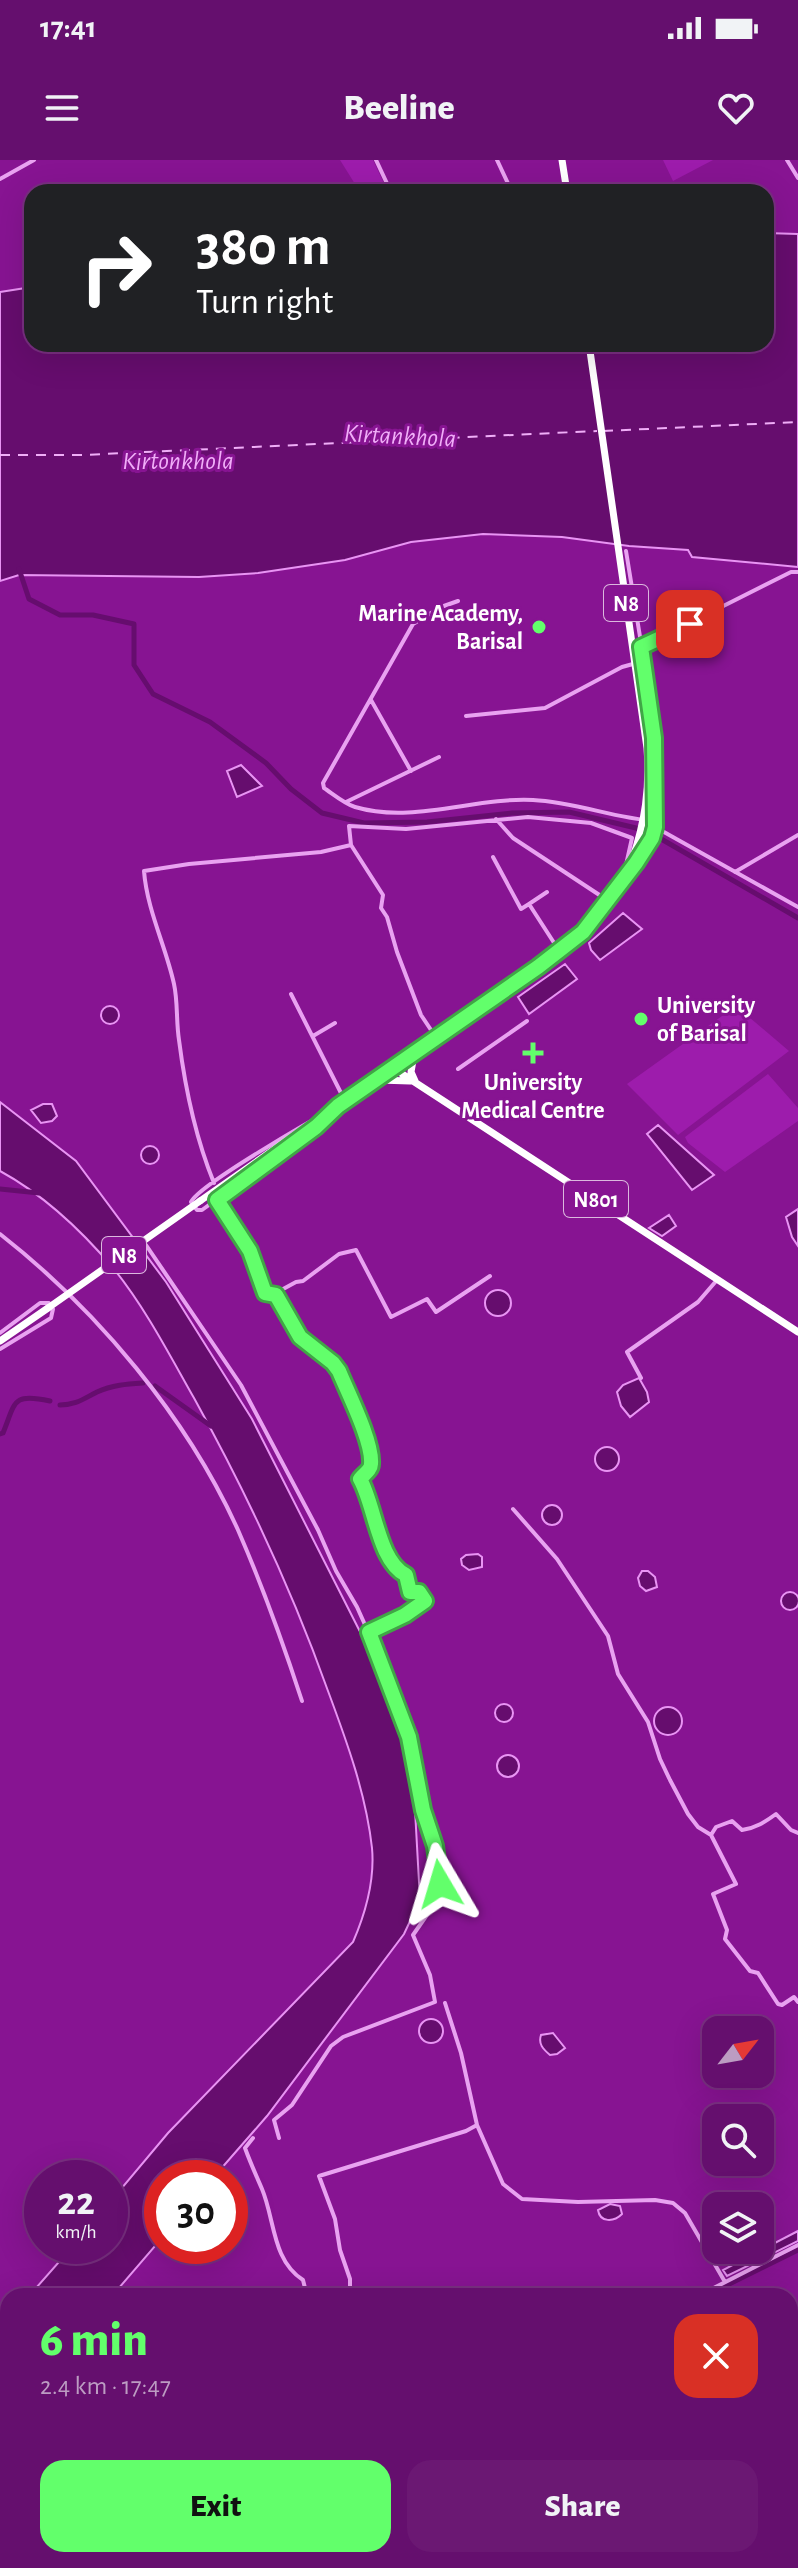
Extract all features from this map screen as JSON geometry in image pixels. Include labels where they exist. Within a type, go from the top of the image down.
[{"type":"highway","points":[[562,160],[566,184]]},
{"type":"highway","name":"N8","points":[[0,1341],[559,951],[583,932],[609,902],[623,879],[643,826],[647,800],[647,748],[590,352]]},
{"type":"highway","points":[[415,1053],[411,1072],[416,1082]]},
{"type":"highway","name":"N801","points":[[393,1068],[798,1332]]},
{"type":"highway","points":[[376,1081],[393,1079],[416,1082]]},
{"type":"street","points":[[0,179],[34,160]]},
{"type":"street","points":[[376,160],[387,184]]},
{"type":"street","points":[[497,160],[508,184]]},
{"type":"street","points":[[787,160],[798,178]]},
{"type":"street","points":[[623,879],[652,838],[655,826],[655,753],[626,551]]},
{"type":"street","points":[[641,647],[791,572],[798,572]]},
{"type":"street","points":[[458,601],[413,624],[323,783],[324,788],[355,807],[400,812],[493,801],[567,803],[655,826],[798,907]]},
{"type":"street","points":[[466,716],[545,708],[622,667],[644,661]]},
{"type":"street","points":[[371,700],[411,771]]},
{"type":"street","points":[[346,802],[439,757]]},
{"type":"street","points":[[436,1038],[421,1015],[397,952],[380,903],[383,895],[351,845],[349,826],[406,829],[528,817],[582,822],[630,836],[633,841],[623,879]]},
{"type":"street","points":[[496,819],[513,838],[609,902]]},
{"type":"street","points":[[735,872],[798,835]]},
{"type":"street","points":[[214,1183],[205,1162],[187,1085],[178,1038],[175,987],[144,871],[321,852],[351,845]]},
{"type":"street","points":[[493,857],[521,909],[547,892]]},
{"type":"street","points":[[529,904],[559,951]]},
{"type":"street","points":[[291,994],[342,1104]]},
{"type":"street","points":[[458,1069],[527,1021]]},
{"type":"street","points":[[313,1036],[335,1023]]},
{"type":"street","points":[[342,1104],[316,1127],[202,1210],[197,1210],[191,1202],[197,1194],[311,1120],[342,1104]]},
{"type":"street","points":[[217,1200],[250,1251],[265,1293],[274,1294],[303,1281],[339,1254],[356,1250],[391,1317],[427,1299],[436,1312],[490,1276]]},
{"type":"street","points":[[0,1234],[63,1290],[130,1358],[203,1465],[237,1529],[283,1642],[302,1701]]},
{"type":"street","points":[[146,1245],[241,1385],[369,1632],[409,1737],[423,1810],[435,1846],[440,1884],[429,1912],[413,1935],[430,1975],[435,2002],[365,2027],[331,2046],[292,2105],[274,2120],[279,2138]]},
{"type":"street","points":[[641,1378],[627,1352],[698,1302],[718,1279]]},
{"type":"street","points":[[274,1294],[300,1337],[339,1371],[364,1433],[371,1468],[360,1479],[367,1490],[375,1522],[397,1570],[406,1575],[410,1592],[419,1592],[425,1601],[405,1615],[369,1632]]},
{"type":"street","points":[[0,1333],[40,1303],[49,1303],[53,1309],[51,1318],[0,1349]]},
{"type":"street","points":[[513,1509],[557,1559],[608,1636],[618,1674],[648,1722],[670,1780],[688,1814],[698,1827],[711,1835],[736,1884],[713,1894],[727,1930],[725,1939],[750,1971],[758,1973],[778,2004],[782,2005],[794,1997],[798,2002]]},
{"type":"street","points":[[711,1835],[716,1827],[732,1821],[742,1830],[747,1830],[776,1814],[798,1833]]},
{"type":"street","points":[[445,2003],[461,2053],[477,2125],[503,2184],[522,2199],[585,2203],[655,2200],[673,2203],[685,2213],[725,2282]]},
{"type":"street","points":[[350,2288],[335,2219],[319,2176],[477,2125]]},
{"type":"street","points":[[253,2138],[245,2148],[262,2190],[279,2249],[285,2264],[303,2280],[305,2288]]},
{"type":"street","points":[[713,2288],[798,2245]]},
{"type":"shaded area","points":[[340,160],[373,160],[384,184],[355,184]]},
{"type":"shaded area","points":[[663,160],[713,160],[673,181]]},
{"type":"shaded area","points":[[736,1006],[789,1051],[678,1135],[627,1084]]},
{"type":"shaded area","points":[[768,1074],[798,1108],[798,1121],[725,1172],[688,1143],[685,1137]]},
{"type":"water","name":"Kirtonkhola","points":[[774,233],[798,234],[798,567],[692,557],[688,550],[562,537],[483,534],[411,542],[345,560],[258,573],[199,577],[19,575],[0,581],[0,292],[24,288],[24,352],[774,352]]},
{"type":"water","points":[[241,765],[262,786],[237,797],[227,771]]},
{"type":"water","points":[[623,913],[642,929],[600,960],[589,943]]},
{"type":"water","points":[[565,964],[577,979],[529,1014],[518,997]]},
{"type":"water","points":[[110,1006],[119,1015],[110,1024],[101,1015]]},
{"type":"water","points":[[0,1102],[76,1161],[166,1282],[252,1419],[381,1673],[406,1746],[415,1810],[420,1900],[404,1934],[267,2116],[229,2160],[145,2160],[353,1942],[362,1919],[372,1872],[372,1848],[365,1808],[355,1768],[314,1653],[267,1542],[194,1398],[157,1332],[114,1269],[62,1215],[0,1171]]},
{"type":"water","points":[[43,1104],[52,1104],[57,1116],[52,1121],[41,1123],[31,1110]]},
{"type":"water","points":[[658,1125],[714,1175],[692,1190],[647,1134]]},
{"type":"water","points":[[150,1146],[159,1155],[150,1164],[141,1155]]},
{"type":"water","points":[[798,1209],[798,1246],[786,1217]]},
{"type":"water","points":[[669,1215],[676,1226],[662,1236],[649,1228]]},
{"type":"water","points":[[498,1290],[507,1294],[511,1303],[507,1312],[498,1316],[489,1312],[485,1303],[489,1294]]},
{"type":"water","points":[[639,1378],[649,1402],[630,1417],[621,1406],[617,1392],[623,1385]]},
{"type":"water","points":[[607,1447],[616,1450],[619,1459],[616,1468],[607,1471],[598,1468],[595,1459],[598,1450]]},
{"type":"water","points":[[552,1505],[559,1508],[562,1515],[559,1522],[552,1525],[545,1522],[542,1515],[545,1508]]},
{"type":"water","points":[[478,1554],[482,1557],[482,1567],[469,1570],[462,1565],[461,1559],[466,1555]]},
{"type":"water","points":[[642,1571],[648,1571],[655,1577],[657,1587],[646,1591],[640,1586],[638,1578]]},
{"type":"water","points":[[790,1592],[799,1601],[790,1610],[781,1601]]},
{"type":"water","points":[[504,1704],[513,1713],[504,1722],[495,1713]]},
{"type":"water","points":[[668,1707],[678,1711],[682,1721],[678,1731],[668,1735],[658,1731],[654,1721],[658,1711]]},
{"type":"water","points":[[508,1755],[516,1758],[519,1766],[516,1774],[508,1777],[500,1774],[497,1766],[500,1758]]},
{"type":"water","points":[[431,2019],[442,2026],[443,2031],[436,2042],[431,2043],[420,2036],[419,2031],[426,2020]]},
{"type":"water","points":[[553,2033],[565,2048],[550,2055],[540,2038],[541,2035]]},
{"type":"water","points":[[144,2162],[144,2259],[119,2288],[36,2288],[57,2264],[128,2264],[128,2181]]},
{"type":"water","points":[[610,2204],[620,2206],[622,2214],[611,2220],[604,2219],[598,2210]]},
{"type":"water","points":[[798,2231],[798,2241],[774,2253],[774,2243]]},
{"type":"water","points":[[735,2264],[751,2264],[727,2276],[723,2270]]},
{"type":"waterway","points":[[19,569],[29,599],[60,615],[93,615],[134,624],[134,665],[153,694],[210,722],[266,763],[291,789],[322,813],[364,823],[569,812],[656,836],[798,918]]},
{"type":"waterway","points":[[0,1189],[39,1193]]},
{"type":"waterway","points":[[60,1405],[75,1403],[108,1388],[143,1383]]},
{"type":"waterway","points":[[155,1386],[211,1426]]},
{"type":"waterway","points":[[0,1434],[17,1402],[28,1398],[50,1401]]},
{"type":"waterway","points":[[721,2288],[798,2250]]},
{"type":"ferry route","points":[[603,431],[798,422]]},
{"type":"ferry route","points":[[0,455],[82,455],[597,431]]},
{"type":"place","name":"Marine Academy, Barisal","points":[[539,627]]},
{"type":"place","name":"University of Barisal","points":[[641,1019]]},
{"type":"place","name":"University Medical Centre","points":[[533,1053]]},
{"type":"route","points":[[440,1884],[435,1846],[423,1810],[409,1737],[369,1632],[405,1615],[425,1601],[419,1592],[410,1592],[409,1581],[397,1570],[387,1553],[375,1522],[367,1490],[360,1479],[371,1468],[364,1433],[339,1371],[300,1337],[276,1295],[265,1293],[250,1251],[217,1200],[316,1127],[338,1106],[571,942],[609,902],[652,838],[655,827],[654,738],[641,647],[690,624]]},
{"type":"water label","name":"Kirtankhola","points":[[400,435]]}]
